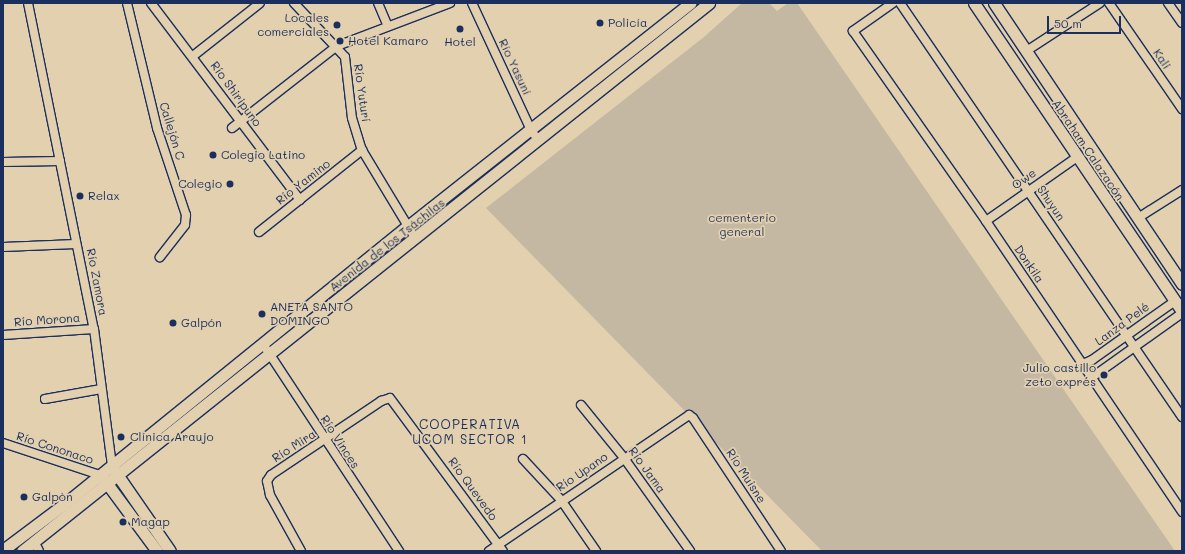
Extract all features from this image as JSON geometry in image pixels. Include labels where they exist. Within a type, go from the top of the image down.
[{"type":"main road","name":"Avenida de los Tsáchilas","points":[[22,551],[37,546],[109,475],[262,344],[408,226],[690,3]]},
{"type":"main road","name":"Avenida de los Tsáchilas","points":[[3,550],[109,475],[270,355],[710,3]]},
{"type":"main road","name":"Abraham Calazacón","points":[[974,3],[1182,312]]},
{"type":"main road","name":"Abraham Calazacón","points":[[994,3],[1182,284]]},
{"type":"main road","name":"Río Zamora","points":[[109,475],[157,551]]},
{"type":"main road","name":"Río Zamora","points":[[109,475],[170,551]]},
{"type":"street","name":"Río Zamora","points":[[28,3],[94,329],[109,475]]},
{"type":"street","name":"Callejón C","points":[[127,3],[157,128],[186,216],[185,225],[160,257]]},
{"type":"street","name":"Río Shiripuno","points":[[151,3],[193,56],[300,200]]},
{"type":"street","points":[[193,56],[260,3]]},
{"type":"street","name":"Río Yuturí","points":[[294,3],[337,46],[345,57],[352,118],[362,150],[416,238]]},
{"type":"street","points":[[378,3],[388,26]]},
{"type":"street","points":[[232,128],[337,46],[450,3]]},
{"type":"street","name":"Río Yasuní","points":[[472,3],[531,130],[538,140]]},
{"type":"street","name":"Donkila","points":[[894,3],[853,31],[986,221],[1182,512]]},
{"type":"street","name":"Shuyun","points":[[900,3],[1182,417]]},
{"type":"street","points":[[1031,48],[1100,3]]},
{"type":"street","name":"Kali","points":[[1110,3],[1182,109]]},
{"type":"street","points":[[1168,3],[1182,23]]},
{"type":"street","name":"Río Yamino","points":[[259,232],[362,150]]},
{"type":"street","name":"Owe","points":[[986,221],[1077,157]]},
{"type":"street","points":[[3,162],[60,161]]},
{"type":"street","points":[[1138,218],[1182,190]]},
{"type":"street","points":[[3,247],[76,244]]},
{"type":"street","name":"Lanza Pelé","points":[[1083,364],[1175,301]]},
{"type":"street","points":[[1091,378],[1182,312]]},
{"type":"street","name":"Río Morona","points":[[3,335],[94,329]]},
{"type":"street","name":"Río Vinces","points":[[262,344],[399,551]]},
{"type":"street","points":[[45,399],[101,389]]},
{"type":"street","name":"Río Mira","points":[[300,551],[267,490],[267,480],[279,470],[325,441],[381,401],[390,398],[396,403]]},
{"type":"street","name":"Río Quevedo","points":[[396,403],[500,548]]},
{"type":"street","name":"Río Jama","points":[[581,405],[624,458],[690,551]]},
{"type":"street","name":"Río Upano","points":[[489,551],[500,548],[561,500],[689,415]]},
{"type":"street","name":"Río Muisne","points":[[689,415],[781,551]]},
{"type":"street","name":"Río Cononaco","points":[[3,443],[109,475]]},
{"type":"street","points":[[523,459],[561,500],[596,551]]},
{"type":"green space","name":"cementerio general","points":[[742,3],[769,3],[777,11],[788,3],[797,3],[1175,551],[822,551],[486,208],[704,37]]},
{"type":"place","name":"Policía","points":[[600,23]]},
{"type":"place","name":"Locales comerciales","points":[[337,25]]},
{"type":"place","name":"Hotel","points":[[460,29]]},
{"type":"place","name":"Hotel Kamaro","points":[[340,41]]},
{"type":"place","name":"Colegio Latino","points":[[213,155]]},
{"type":"place","name":"Colegio","points":[[230,184]]},
{"type":"place","name":"Relax","points":[[80,196]]},
{"type":"place","name":"ANETA SANTO DOMINGO","points":[[262,314]]},
{"type":"place","name":"Galpón","points":[[173,323]]},
{"type":"place","name":"Julio castillo zeto exprés","points":[[1104,375]]},
{"type":"place","name":"Clínica Araujo","points":[[121,437]]},
{"type":"place","name":"Galpòn","points":[[24,497]]},
{"type":"place","name":"Magap","points":[[123,522]]},
{"type":"district","name":"COOPERATIVA UCOM SECTOR 1","points":[[470,432]]}]
